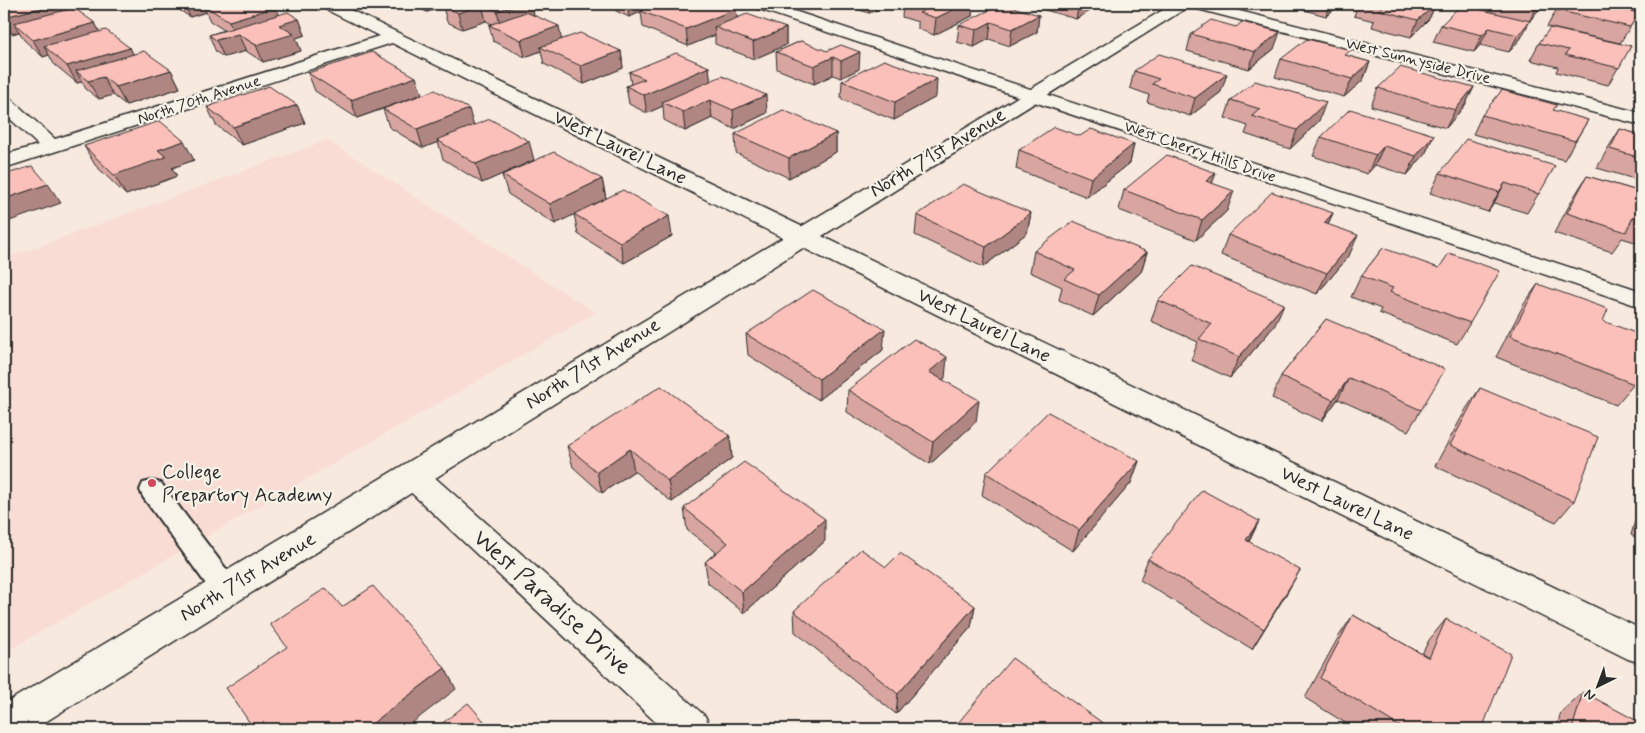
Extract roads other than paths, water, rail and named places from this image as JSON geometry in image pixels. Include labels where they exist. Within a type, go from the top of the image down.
[{"type":"street","name":"West Laurel Lane","points":[[326,4],[1641,647]]},
{"type":"street","name":"West Cherry Hills Drive","points":[[758,4],[1641,299]]},
{"type":"street","name":"North 71st Avenue","points":[[4,726],[413,476],[800,236],[1183,4]]},
{"type":"street","name":"West Sunnyside Drive","points":[[1195,4],[1641,119]]},
{"type":"street","points":[[1620,4],[1641,8]]},
{"type":"street","name":"North 70th Avenue","points":[[4,162],[394,37]]},
{"type":"street","points":[[4,103],[52,147]]},
{"type":"street","name":"West Paradise Drive","points":[[413,476],[691,729]]},
{"type":"lane","points":[[152,490],[226,590]]},
{"type":"place","name":"College Prepartory Academy","points":[[152,483]]}]
